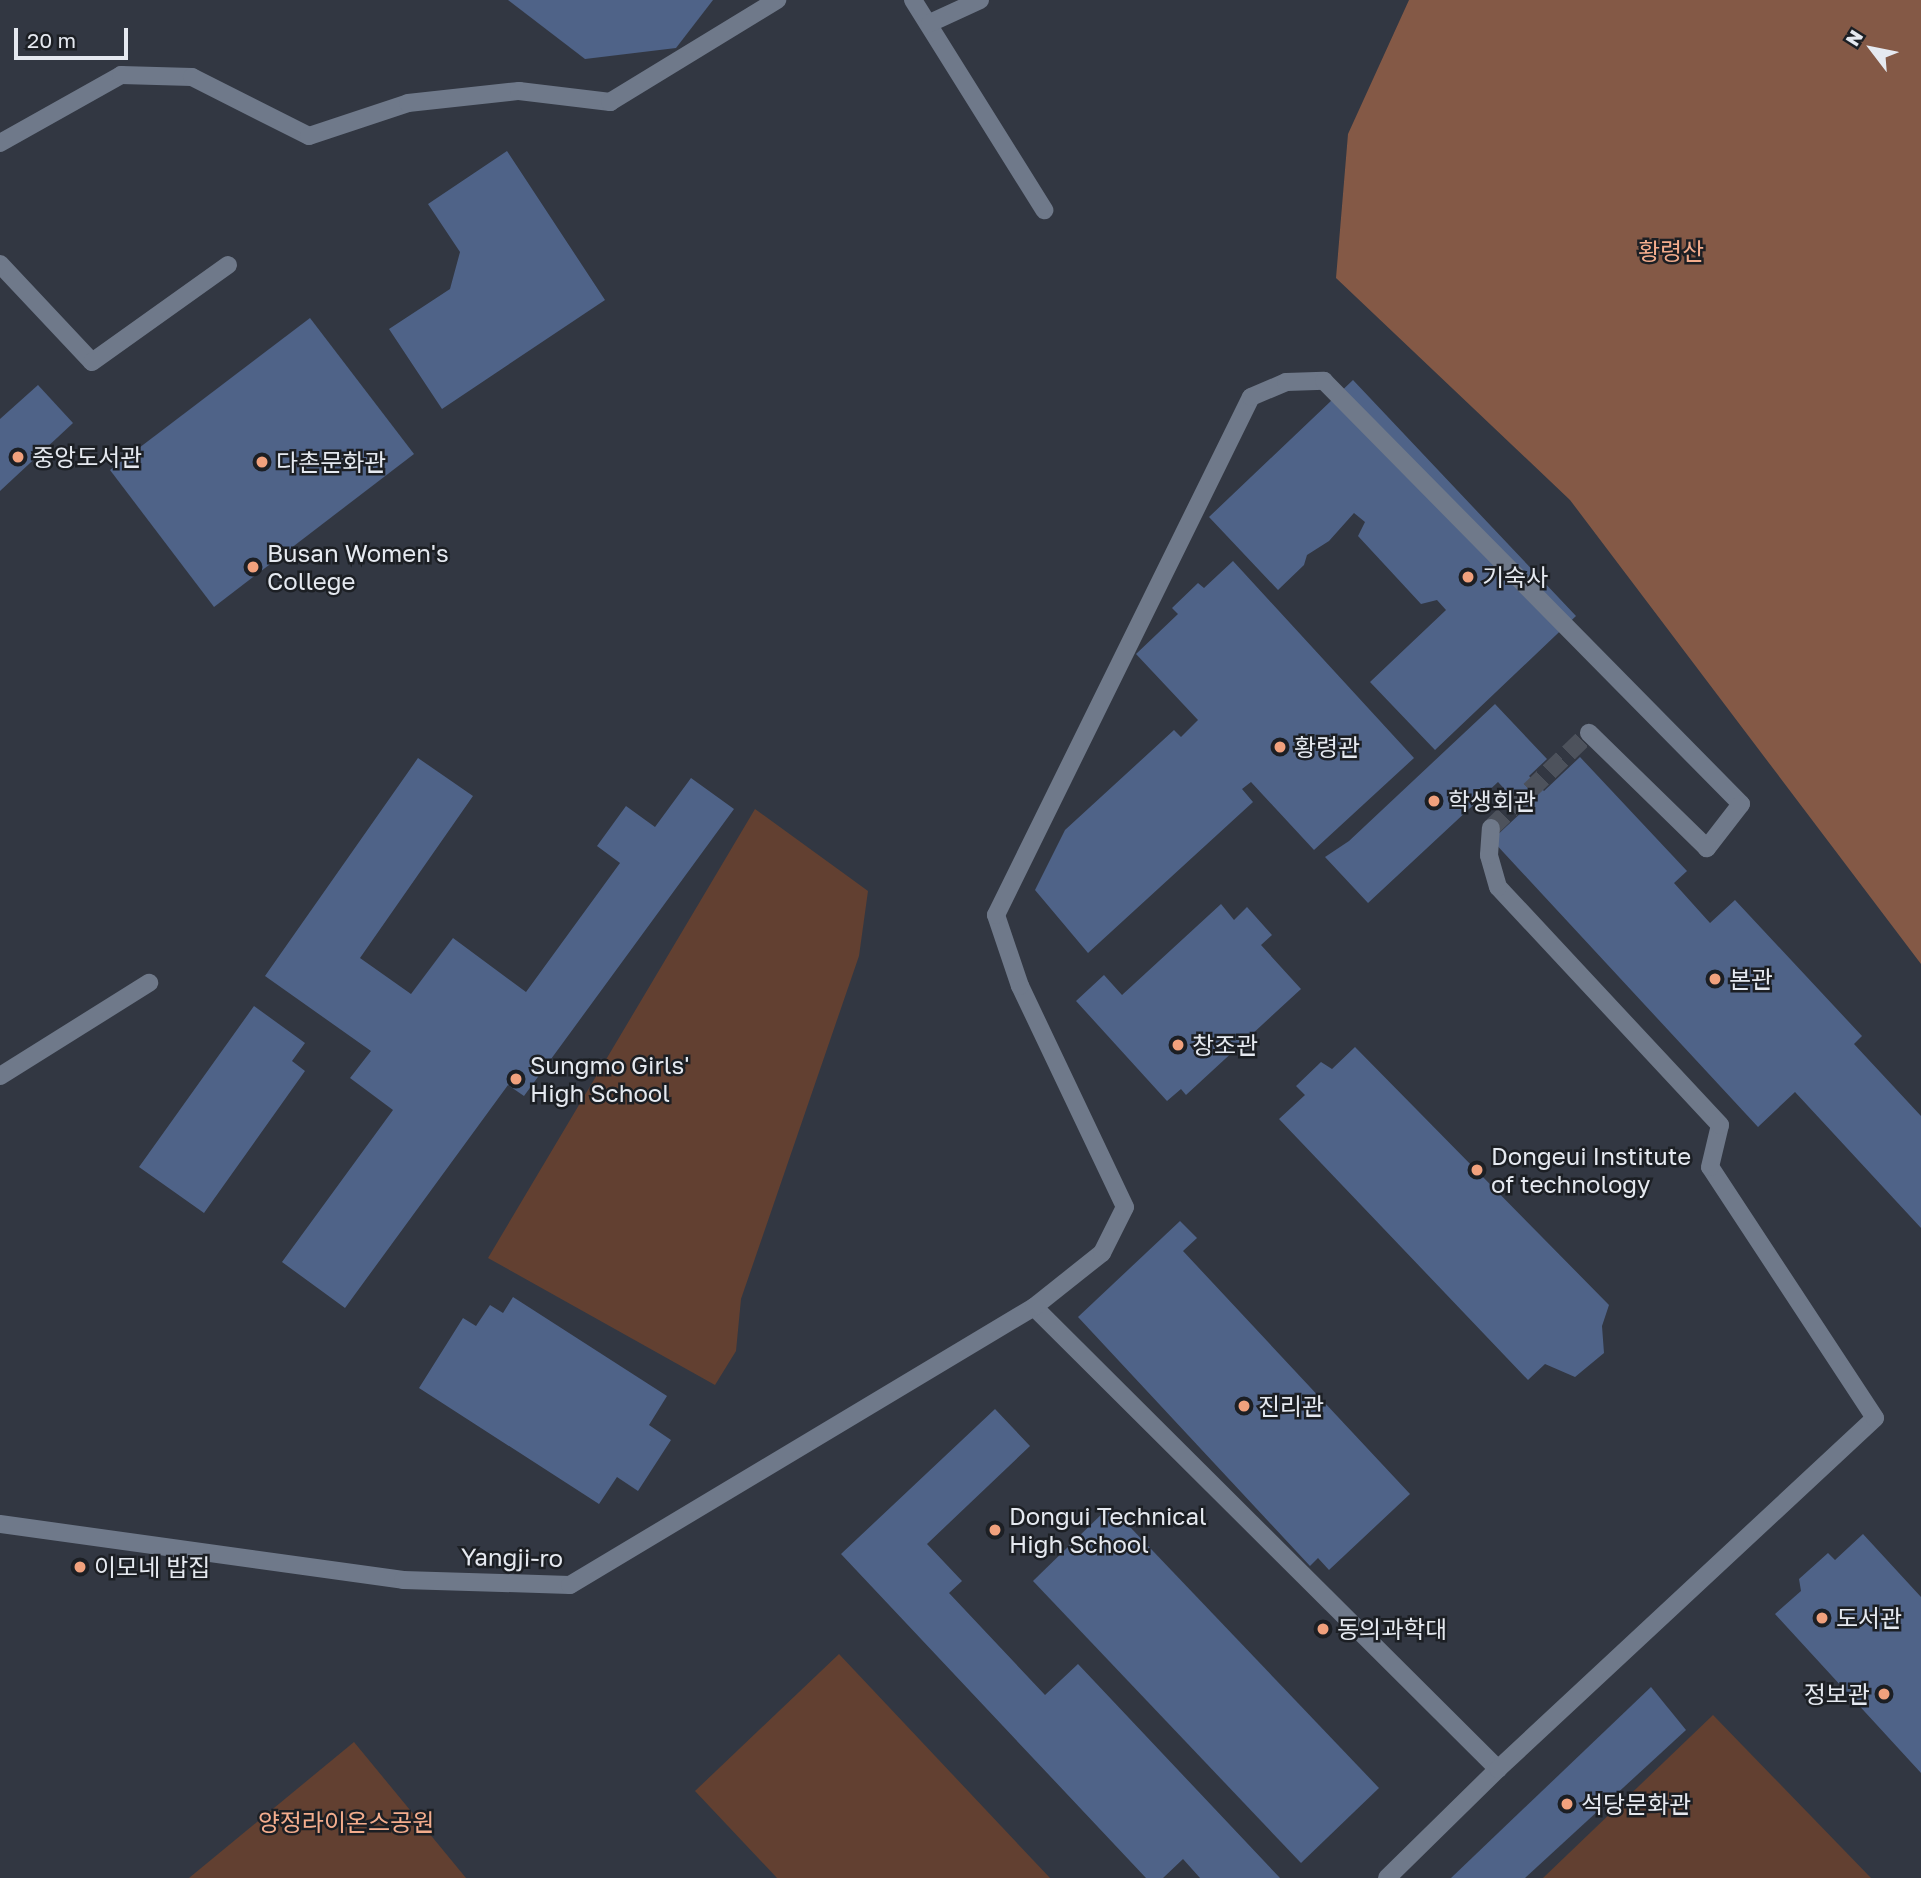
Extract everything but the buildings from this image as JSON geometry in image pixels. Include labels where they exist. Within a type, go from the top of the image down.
[{"type":"street","points":[[0,143],[121,75],[192,77],[309,136],[408,103],[519,91],[610,102],[777,0]]},
{"type":"street","points":[[913,0],[1044,210]]},
{"type":"street","points":[[929,23],[980,0]]},
{"type":"street","points":[[0,264],[92,362],[228,265]]},
{"type":"street","name":"Yangji-ro","points":[[0,1524],[403,1580],[570,1585],[1034,1307],[1102,1253],[1125,1207],[1020,986],[996,915],[1251,397],[1286,382],[1324,381],[1741,804],[1707,848],[1589,733]]},
{"type":"street","points":[[1387,1878],[1498,1769],[1875,1418],[1710,1167],[1720,1125],[1498,887],[1489,855],[1491,828]]},
{"type":"street","points":[[0,1076],[149,983]]},
{"type":"street","points":[[1034,1307],[1498,1769]]},
{"type":"green space","name":"황령산","points":[[1409,0],[1921,0],[1921,964],[1570,500],[1336,278],[1348,134]]},
{"type":"green space","points":[[755,809],[868,891],[859,956],[741,1299],[736,1351],[715,1385],[488,1258]]},
{"type":"green space","points":[[839,1654],[1050,1878],[777,1878],[695,1791]]},
{"type":"green space","points":[[1713,1715],[1871,1878],[1543,1878]]},
{"type":"green space","name":"양정라이온스공원","points":[[354,1742],[466,1878],[189,1878]]},
{"type":"tunnel","points":[[1491,828],[1589,733]]},
{"type":"place","name":"중앙도서관","points":[[18,457]]},
{"type":"place","name":"다촌문화관","points":[[262,462]]},
{"type":"place","name":"Busan Women's College","points":[[253,567]]},
{"type":"place","name":"기숙사","points":[[1468,577]]},
{"type":"place","name":"황령관","points":[[1280,747]]},
{"type":"place","name":"학생회관","points":[[1434,801]]},
{"type":"place","name":"본관","points":[[1715,979]]},
{"type":"place","name":"창조관","points":[[1178,1045]]},
{"type":"place","name":"Sungmo Girls' High School","points":[[516,1079]]},
{"type":"place","name":"Dongeui Institute of technology","points":[[1477,1170]]},
{"type":"place","name":"진리관","points":[[1244,1406]]},
{"type":"place","name":"Dongui Technical High School","points":[[995,1530]]},
{"type":"place","name":"이모네 밥집","points":[[80,1567]]},
{"type":"place","name":"도서관","points":[[1822,1618]]},
{"type":"place","name":"동의과학대","points":[[1323,1629]]},
{"type":"place","name":"정보관","points":[[1884,1694]]},
{"type":"place","name":"석당문화관","points":[[1567,1804]]}]
